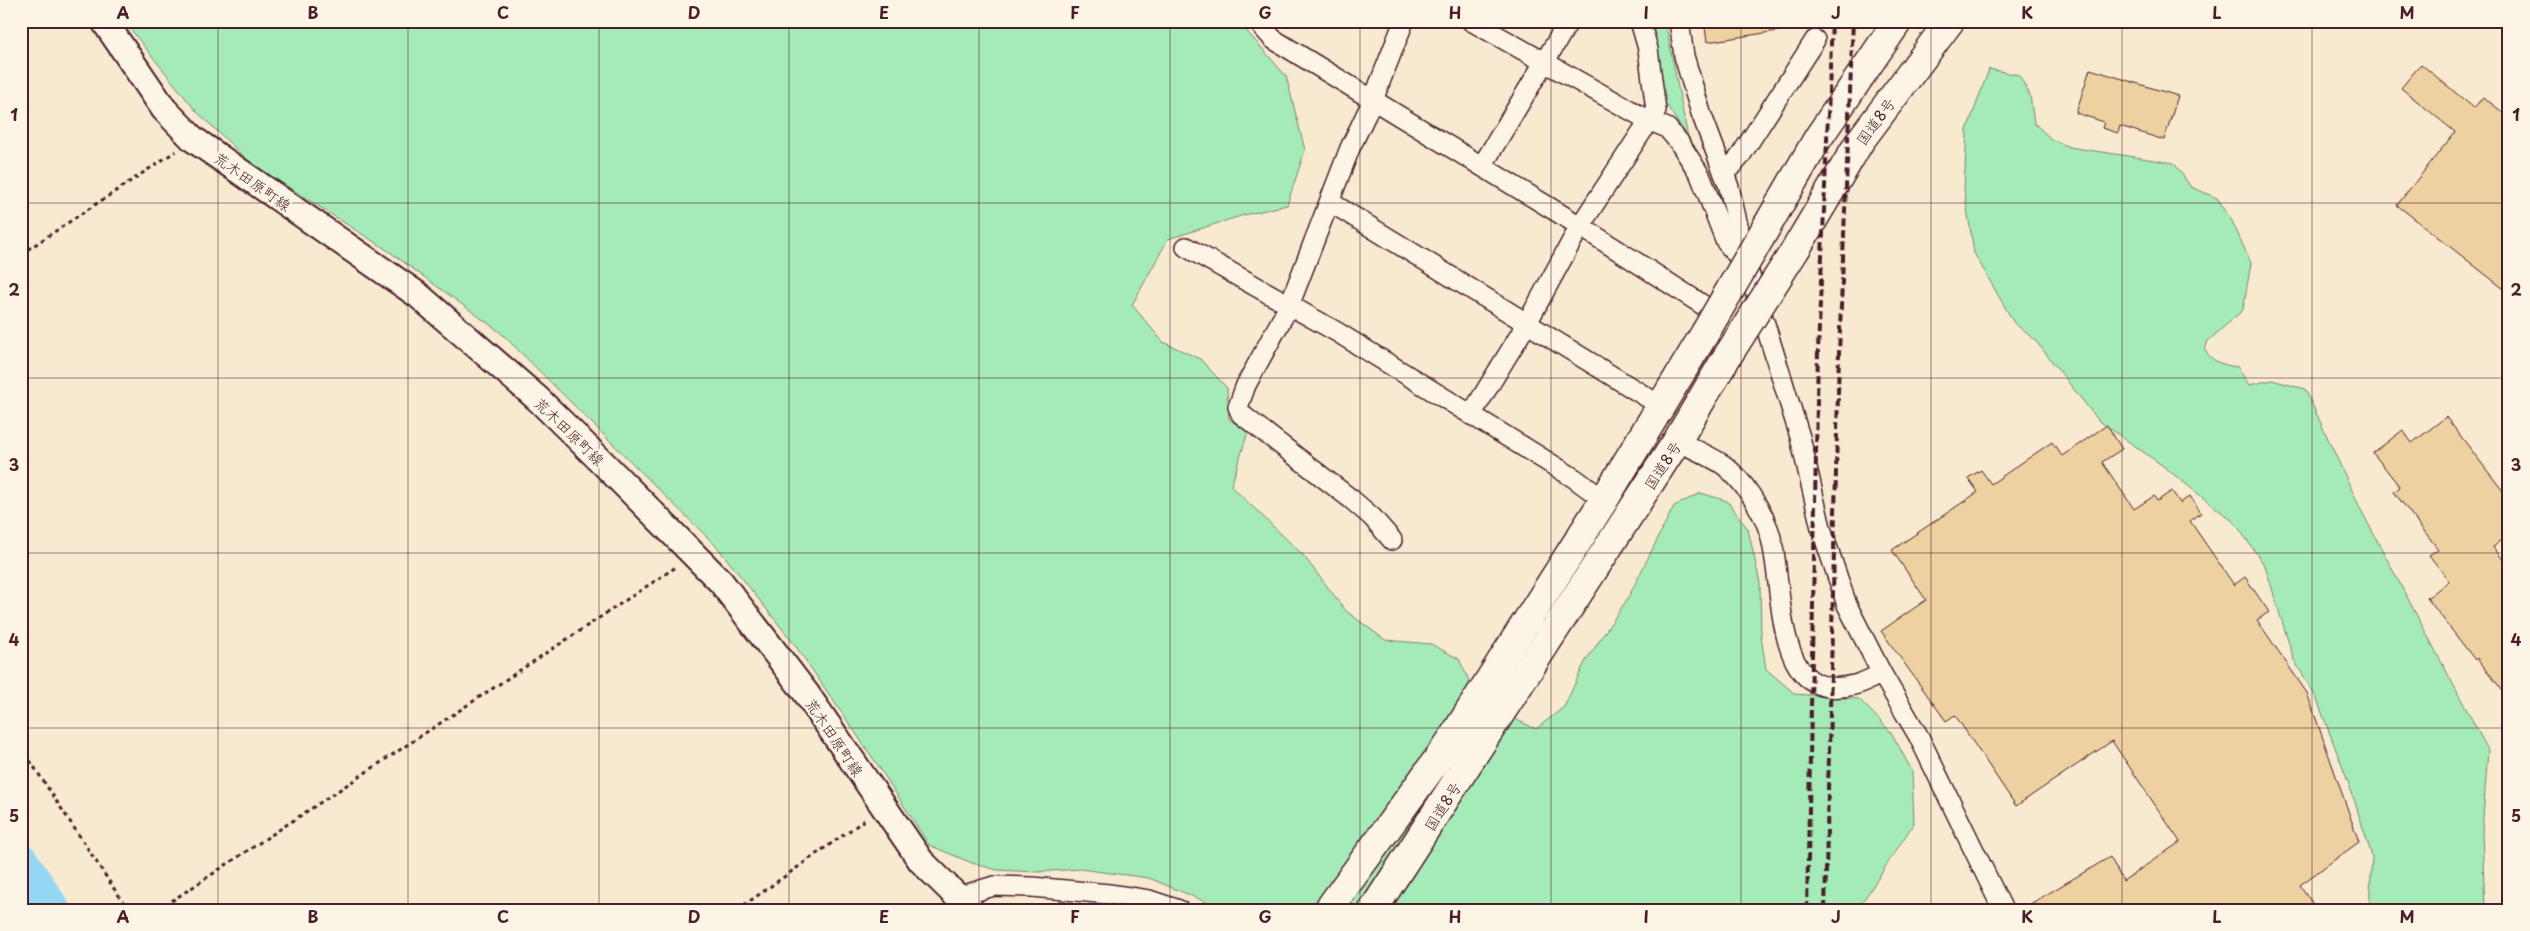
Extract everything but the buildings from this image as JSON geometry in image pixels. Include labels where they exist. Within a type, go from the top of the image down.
[{"type":"highway","name":"国道8号","points":[[1328,910],[1450,742],[1604,500],[1711,323],[1818,138],[1898,21]]},
{"type":"highway","name":"国道8号","points":[[1373,910],[1678,441],[1725,360],[1797,247],[1860,141],[1950,21]]},
{"type":"main road","name":"荒木田原町線","points":[[104,21],[164,109],[193,139],[418,295],[538,399],[721,582],[800,686],[921,862],[964,903]]},
{"type":"street","points":[[1257,21],[1273,38],[1580,226],[1711,323]]},
{"type":"street","points":[[1392,540],[1372,516],[1241,414],[1238,407],[1246,385],[1288,306],[1350,148],[1373,100],[1404,21]]},
{"type":"street","points":[[1471,21],[1649,120],[1667,128],[1679,142],[1700,175],[1726,242],[1748,269]]},
{"type":"street","points":[[1482,166],[1569,21]]},
{"type":"street","points":[[1471,415],[1526,325],[1580,226],[1656,110],[1648,49],[1640,21]]},
{"type":"street","points":[[1678,21],[1684,56],[1695,94],[1724,174],[1748,269],[1800,437],[1821,528],[1847,605],[1882,674],[1923,745],[2003,910]]},
{"type":"street","points":[[1724,174],[1738,158],[1815,40]]},
{"type":"street","points":[[1330,202],[1526,325],[1661,406]]},
{"type":"street","points":[[1186,247],[1288,306],[1338,332],[1574,478],[1604,500]]},
{"type":"street","points":[[1678,441],[1725,466],[1746,488],[1765,521],[1774,548],[1776,575],[1788,641],[1798,669],[1814,682],[1832,687],[1854,685],[1882,674]]},
{"type":"street","points":[[964,903],[994,886],[1109,894],[1149,900],[1179,910]]},
{"type":"path","points":[[21,254],[193,139]]},
{"type":"path","points":[[158,910],[693,556]]},
{"type":"path","points":[[21,747],[128,910]]},
{"type":"path","points":[[737,910],[883,808]]},
{"type":"green space","points":[[124,21],[1238,21],[1286,76],[1305,150],[1287,205],[1244,215],[1168,239],[1132,305],[1163,342],[1200,359],[1227,388],[1229,419],[1248,432],[1231,486],[1303,555],[1346,611],[1385,640],[1431,644],[1459,659],[1479,702],[1536,729],[1564,707],[1585,662],[1628,598],[1674,506],[1701,493],[1727,501],[1748,529],[1760,583],[1761,636],[1766,669],[1795,694],[1859,699],[1891,732],[1912,771],[1914,823],[1865,898],[1855,910],[1225,910],[1149,878],[1080,869],[1037,872],[997,870],[972,863],[929,845],[879,767],[795,645],[718,548],[500,332],[387,250],[251,163],[196,111]]},
{"type":"green space","points":[[1647,21],[1665,21],[1688,138],[1664,101]]},
{"type":"green space","points":[[1989,69],[2019,75],[2030,95],[2034,123],[2051,139],[2069,147],[2174,163],[2191,187],[2217,198],[2231,219],[2251,263],[2243,310],[2208,341],[2205,350],[2211,358],[2219,363],[2238,367],[2249,385],[2272,380],[2305,389],[2362,512],[2488,750],[2482,832],[2485,910],[2369,910],[2372,856],[2350,787],[2316,697],[2294,660],[2265,566],[2235,523],[2163,466],[2098,420],[2035,340],[2014,323],[1974,253],[1964,189],[1967,130]]},
{"type":"waterway","points":[[21,861],[53,910]]},
{"type":"railway","points":[[1807,910],[1818,351],[1832,21]]},
{"type":"railway","points":[[1825,910],[1839,353],[1853,21]]}]
